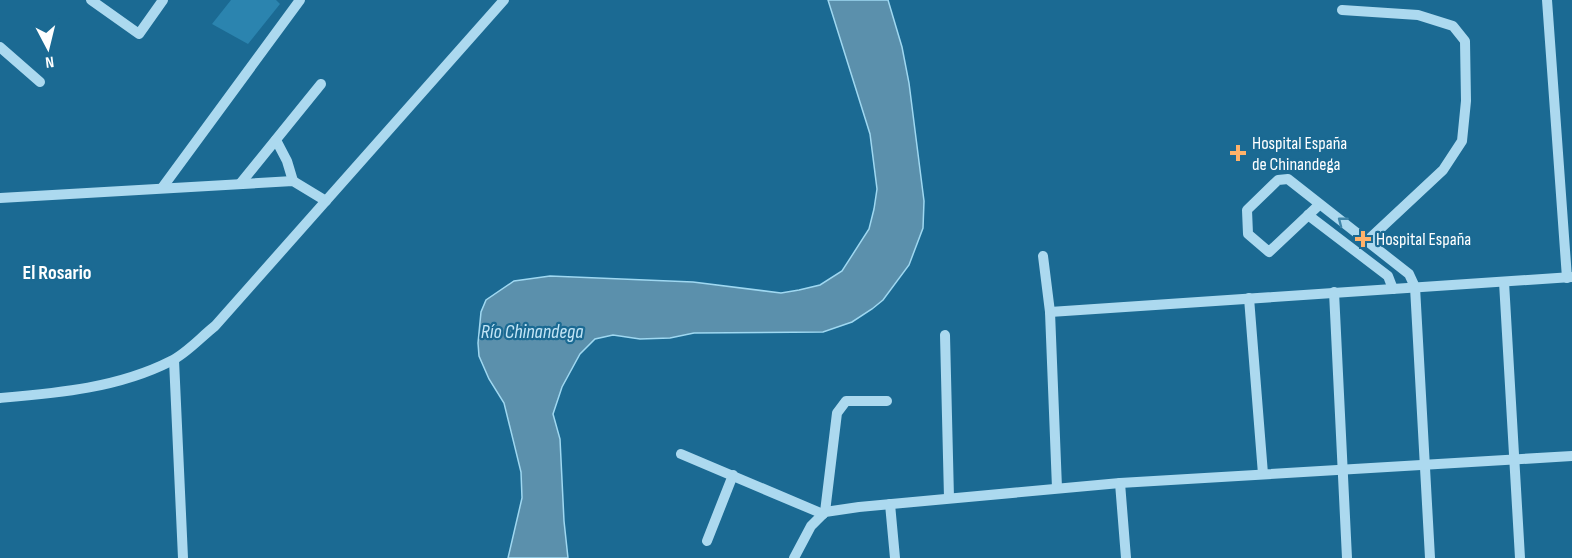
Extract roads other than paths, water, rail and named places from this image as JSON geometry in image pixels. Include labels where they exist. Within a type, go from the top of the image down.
[{"type":"street","points":[[91,0],[139,34],[163,0]]},
{"type":"street","points":[[162,188],[300,0]]},
{"type":"street","points":[[0,398],[51,393],[126,380],[174,360],[215,326],[504,0]]},
{"type":"street","points":[[1050,312],[1570,278],[1549,1]]},
{"type":"street","points":[[1342,10],[1418,15],[1453,26],[1465,41],[1466,101],[1462,141],[1443,170],[1367,241]]},
{"type":"street","points":[[0,47],[40,82]]},
{"type":"street","points":[[240,184],[321,84]]},
{"type":"street","points":[[276,140],[287,161],[293,181]]},
{"type":"street","points":[[1320,204],[1269,252],[1248,234],[1246,210],[1278,180],[1288,179],[1320,204],[1409,274],[1415,287],[1430,558]]},
{"type":"street","points":[[0,198],[293,181],[326,201]]},
{"type":"street","points":[[1308,215],[1388,276],[1393,289]]},
{"type":"street","points":[[1043,256],[1050,312],[1057,488]]},
{"type":"street","points":[[1504,282],[1520,558]]},
{"type":"street","points":[[1334,292],[1347,558]]},
{"type":"street","points":[[1249,298],[1263,474]]},
{"type":"street","points":[[945,335],[949,498]]},
{"type":"street","points":[[174,360],[183,558]]},
{"type":"street","points":[[794,558],[811,526],[824,513],[837,413],[841,405],[846,401],[887,401]]},
{"type":"street","points":[[681,454],[824,513],[949,498],[1120,483],[1572,456]]},
{"type":"street","points":[[707,542],[733,475]]},
{"type":"street","points":[[1120,483],[1126,558]]},
{"type":"street","points":[[890,504],[895,558]]},
{"type":"water","name":"Río Chinandega","points":[[828,0],[888,0],[902,47],[909,83],[924,201],[923,228],[909,265],[883,300],[872,309],[852,322],[823,332],[694,333],[670,338],[640,339],[613,335],[595,339],[580,354],[562,387],[553,414],[560,439],[568,558],[508,558],[522,498],[521,472],[504,403],[489,379],[479,356],[481,312],[486,300],[514,281],[550,276],[693,282],[781,293],[799,290],[820,285],[842,271],[869,229],[877,189],[870,134]]},
{"type":"place","name":"Hospital España de Chinandega","points":[[1238,153]]},
{"type":"place","name":"Hospital España","points":[[1363,239]]},
{"type":"district","name":"El Rosario","points":[[57,273]]}]
